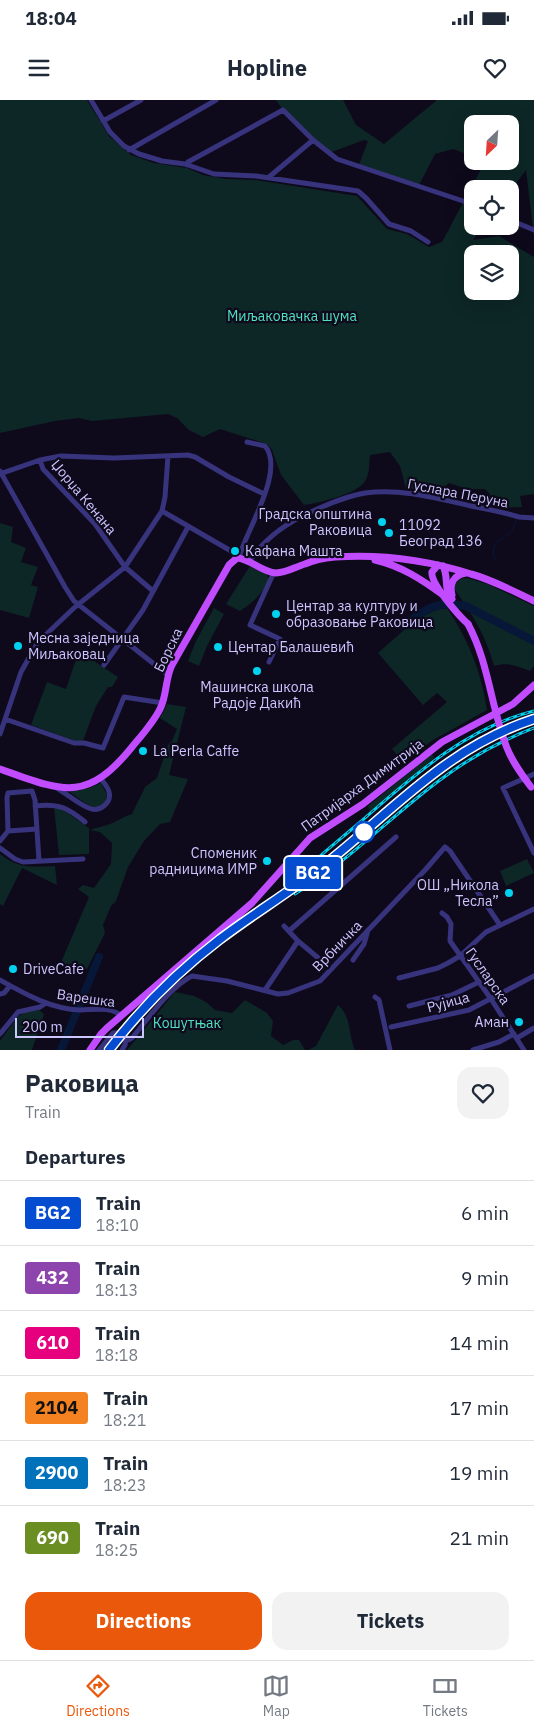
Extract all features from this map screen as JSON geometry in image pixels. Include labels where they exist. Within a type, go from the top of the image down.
[{"type":"main road","points":[[363,557],[382,561],[402,569],[420,578],[443,595]]},
{"type":"main road","points":[[238,558],[264,570],[274,572],[282,572],[326,558],[398,558],[468,573],[492,581],[534,601]]},
{"type":"main road","name":"Борска","points":[[0,769],[55,787],[80,787],[101,779],[125,756],[158,713],[163,702],[168,675],[229,565],[232,560],[238,558]]},
{"type":"main road","points":[[440,566],[431,575],[443,595],[468,624]]},
{"type":"main road","points":[[440,566],[446,574],[446,590],[465,616],[481,651],[508,748],[517,768],[533,789]]},
{"type":"main road","points":[[454,600],[450,589],[452,582],[458,575],[468,573]]},
{"type":"main road","name":"Патријарха Димитрија","points":[[90,1050],[101,1034],[251,904],[310,838],[363,804],[442,742],[513,704],[534,685]]},
{"type":"street","points":[[91,100],[110,132],[129,150],[162,161],[187,165],[200,171],[214,174],[269,177],[359,192],[389,224],[414,232],[428,242]]},
{"type":"street","points":[[103,121],[141,100]]},
{"type":"street","points":[[129,150],[216,100]]},
{"type":"street","points":[[187,165],[188,162],[283,110],[313,140],[337,159],[464,201]]},
{"type":"street","points":[[269,177],[313,140]]},
{"type":"street","points":[[519,224],[534,230]]},
{"type":"street","name":"Борска","points":[[238,558],[255,522],[272,462],[271,455],[265,446],[248,442]]},
{"type":"street","points":[[168,675],[78,605],[65,587],[1,473],[40,460],[61,456],[114,458],[188,455],[264,494]]},
{"type":"street","points":[[0,734],[21,672],[38,642],[78,605],[125,568],[162,511],[168,456]]},
{"type":"street","name":"Џорџа Кенана","points":[[40,460],[43,469],[95,524],[125,568],[153,591]]},
{"type":"street","name":"Гуслара Перуна","points":[[249,562],[265,542],[292,521],[329,504],[365,493],[391,492],[420,495],[519,517],[534,518]]},
{"type":"street","points":[[162,511],[232,551],[238,558]]},
{"type":"street","points":[[104,666],[138,618],[188,527]]},
{"type":"street","points":[[269,662],[280,639],[250,625],[274,572]]},
{"type":"street","points":[[6,718],[74,743],[84,743],[103,748],[124,697],[163,702]]},
{"type":"street","points":[[534,774],[503,788],[534,853]]},
{"type":"street","points":[[55,787],[95,810],[103,807],[110,798],[109,791],[101,779]]},
{"type":"street","points":[[0,841],[8,830],[7,796],[9,791],[34,792],[39,861]]},
{"type":"street","points":[[35,806],[50,804],[60,806],[71,811],[85,822]]},
{"type":"street","points":[[8,830],[37,829]]},
{"type":"street","points":[[289,931],[396,837]]},
{"type":"street","name":"Врбничка","points":[[125,1039],[132,1038],[164,1000],[188,978],[194,976],[278,994],[320,981],[445,847],[448,848],[500,925]]},
{"type":"street","points":[[0,848],[19,861],[83,859]]},
{"type":"street","points":[[399,978],[438,968],[460,956],[481,935],[534,909]]},
{"type":"street","name":"Гусларска","points":[[442,913],[450,922],[450,941],[492,999],[524,1050]]},
{"type":"street","points":[[284,926],[298,941],[323,962]]},
{"type":"street","points":[[353,960],[364,944],[368,929]]},
{"type":"street","points":[[265,990],[298,941]]},
{"type":"street","name":"Рујица","points":[[391,1027],[462,1012],[492,999],[534,976]]},
{"type":"street","name":"Варешка","points":[[0,980],[60,1008],[111,1010],[122,1016]]},
{"type":"street","points":[[409,1006],[452,995],[479,982]]},
{"type":"street","points":[[1,994],[10,986]]},
{"type":"street","points":[[377,998],[390,1050]]},
{"type":"street","name":"Варешка","points":[[0,1034],[18,1012],[42,1006],[46,1003]]},
{"type":"street","points":[[473,1050],[534,1028]]},
{"type":"street","points":[[99,1050],[113,1033],[125,1039],[125,1046],[122,1050]]},
{"type":"green space","name":"Миљаковачка шума","points":[[0,100],[87,100],[109,136],[131,155],[154,163],[187,168],[203,175],[226,179],[256,180],[357,196],[387,229],[407,234],[429,247],[442,242],[464,201],[464,235],[477,235],[473,240],[499,236],[514,245],[464,245],[464,300],[519,300],[519,248],[534,257],[534,494],[520,496],[522,507],[496,508],[485,489],[467,489],[449,483],[441,490],[428,488],[406,489],[400,466],[390,452],[370,455],[367,478],[361,486],[337,497],[304,505],[281,475],[272,450],[267,444],[220,429],[203,437],[189,430],[177,418],[168,414],[92,421],[79,418],[55,421],[0,433]]},
{"type":"green space","name":"Миљаковачка шума","points":[[276,100],[343,100],[356,125],[384,144],[437,100],[534,100],[534,237],[526,170],[518,180],[475,180],[480,170],[519,170],[519,115],[464,115],[464,153],[453,149],[435,154],[419,185],[359,165],[368,141],[364,140],[329,153],[283,110]]},
{"type":"green space","points":[[0,523],[13,527],[11,542],[26,548],[21,562],[38,567],[31,585],[38,587],[29,618],[0,610]]},
{"type":"green space","points":[[250,566],[267,574],[269,581],[256,598],[240,611],[226,604]]},
{"type":"green space","points":[[467,578],[487,584],[534,606],[534,640],[465,604],[455,590],[455,584],[460,579]]},
{"type":"green space","points":[[214,608],[224,614],[199,666],[188,661],[196,641]]},
{"type":"green space","points":[[447,608],[462,632],[478,669],[487,710],[433,740],[403,762],[392,749],[447,702],[437,693],[423,705],[378,653],[419,619]]},
{"type":"green space","points":[[467,608],[534,642],[534,666],[530,671],[517,666],[494,666],[483,636]]},
{"type":"green space","points":[[79,651],[118,677],[112,687],[108,687],[96,706],[84,738],[78,742],[31,725],[47,682],[66,689]]},
{"type":"green space","points":[[167,704],[186,707],[169,775],[188,779],[170,822],[160,824],[144,841],[128,867],[116,901],[111,906],[103,925],[105,933],[87,969],[59,967],[89,897],[78,889],[83,885],[94,888],[111,864],[112,843],[100,832],[90,830],[113,823],[132,814],[145,787],[157,778],[168,745],[172,741],[177,729],[160,718]]},
{"type":"green space","points":[[432,754],[434,758],[370,811],[368,806]]},
{"type":"green space","points":[[101,783],[107,795],[105,803],[101,807],[90,805],[68,791],[89,788]]},
{"type":"green space","points":[[54,807],[69,814],[89,828],[89,854],[59,855]]},
{"type":"green space","points":[[0,854],[20,865],[32,867],[55,866],[57,885],[22,868],[3,906],[0,904]]},
{"type":"green space","points":[[527,859],[534,873],[506,886],[500,871]]},
{"type":"green space","name":"Кошутњак","points":[[175,992],[194,996],[206,1002],[215,1010],[232,1013],[245,1000],[267,1013],[273,1021],[271,1036],[283,1045],[293,1040],[299,1040],[305,1050],[127,1050]]},
{"type":"green space","points":[[338,1005],[346,1015],[355,1050],[308,1050],[316,1046]]},
{"type":"green space","points":[[39,1010],[44,1014],[32,1050],[0,1050],[0,1041],[18,1016],[29,1011]]},
{"type":"waterway","points":[[496,559],[493,554],[495,544],[513,530],[516,521]]},
{"type":"waterway","points":[[403,626],[432,607],[455,604],[466,606],[534,641]]},
{"type":"waterway","points":[[61,1050],[99,957]]},
{"type":"railway","points":[[293,881],[317,858],[440,756],[485,729],[534,711]]},
{"type":"railway","points":[[109,1050],[145,1005],[197,957],[325,864],[438,768],[482,741],[534,719]]},
{"type":"railway","points":[[295,894],[351,854],[451,772],[497,745],[534,728]]},
{"type":"train","name":"BG2","points":[[109,1050],[145,1005],[197,957],[325,864],[438,768],[482,740],[534,719]]},
{"type":"place","name":"Градска општина Раковица","points":[[382,522]]},
{"type":"place","name":"11092 Београд 136","points":[[389,533]]},
{"type":"place","name":"Кафана Машта","points":[[235,551]]},
{"type":"place","name":"Центар за културу и образовање Раковица","points":[[276,614]]},
{"type":"place","name":"Месна заједница Миљаковац","points":[[18,646]]},
{"type":"place","name":"Центар Балашевић","points":[[218,647]]},
{"type":"place","name":"Машинска школа Радоје Дакић","points":[[257,671]]},
{"type":"place","name":"La Perla Caffe","points":[[143,751]]},
{"type":"place","name":"Споменик радницима ИМР","points":[[267,861]]},
{"type":"place","name":"ОШ „Никола Тесла”","points":[[509,893]]},
{"type":"place","name":"DriveCafe","points":[[13,969]]},
{"type":"place","name":"Аман","points":[[519,1022]]}]
